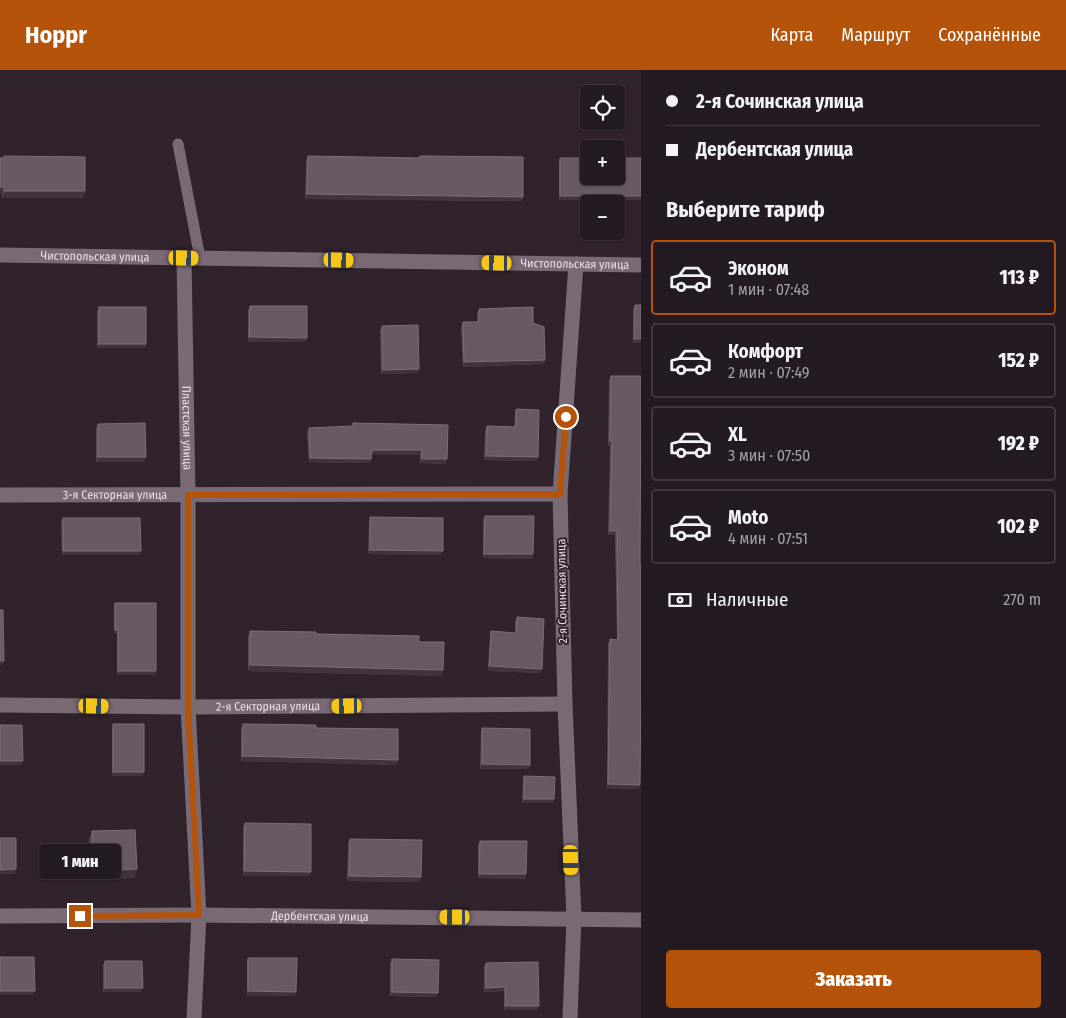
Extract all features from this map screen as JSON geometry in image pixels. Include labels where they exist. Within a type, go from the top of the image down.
[{"type":"street","name":"Чистопольская улица","points":[[0,255],[641,265]]},
{"type":"street","name":"Пластская улица","points":[[184,258],[188,495],[188,707],[199,915],[194,1018]]},
{"type":"street","name":"2-я Сочинская улица","points":[[570,1018],[574,918],[565,704],[560,494],[576,264]]},
{"type":"street","name":"3-я Секторная улица","points":[[0,495],[560,494]]},
{"type":"street","name":"2-я Секторная улица","points":[[0,705],[188,707],[565,704]]},
{"type":"street","name":"Дербентская улица","points":[[0,916],[199,915],[641,920]]},
{"type":"lane","points":[[178,144],[200,258]]},
{"type":"building","points":[[4,156],[85,157],[85,191],[4,191],[4,187],[0,187],[0,158],[4,158]]},
{"type":"building","points":[[308,156],[523,157],[523,197],[307,194]]},
{"type":"building","points":[[560,158],[580,158],[580,185],[625,185],[625,158],[641,158],[641,196],[560,196]]},
{"type":"building","points":[[635,305],[641,305],[641,339],[634,339]]},
{"type":"building","points":[[250,306],[307,306],[307,338],[249,337]]},
{"type":"building","points":[[99,307],[146,307],[146,344],[99,344]]},
{"type":"building","points":[[533,307],[533,323],[544,327],[545,360],[464,362],[463,322],[479,322],[479,309]]},
{"type":"building","points":[[418,325],[419,369],[383,370],[382,326]]},
{"type":"building","points":[[611,376],[641,376],[640,785],[608,784],[610,639],[618,640],[617,531],[610,531]]},
{"type":"building","points":[[516,409],[539,410],[538,457],[486,456],[487,426],[516,427]]},
{"type":"building","points":[[145,423],[146,457],[98,457],[98,424]]},
{"type":"building","points":[[353,423],[448,425],[447,459],[422,459],[422,450],[372,450],[371,459],[310,458],[309,428],[353,426]]},
{"type":"building","points":[[485,516],[534,516],[533,554],[484,554]]},
{"type":"building","points":[[370,517],[443,518],[443,551],[370,550]]},
{"type":"building","points":[[63,518],[140,518],[141,551],[63,551]]},
{"type":"building","points":[[115,603],[156,603],[156,671],[118,671],[118,630],[115,630]]},
{"type":"building","points":[[0,610],[3,610],[4,661],[0,661]]},
{"type":"building","points":[[517,617],[544,619],[542,669],[489,666],[491,631],[516,633]]},
{"type":"building","points":[[250,631],[419,636],[419,642],[444,642],[443,670],[250,665]]},
{"type":"building","points":[[113,724],[144,724],[144,772],[113,772]]},
{"type":"building","points":[[243,724],[316,725],[316,728],[398,729],[398,760],[242,756]]},
{"type":"building","points":[[0,725],[22,725],[23,761],[0,761]]},
{"type":"building","points":[[482,728],[530,729],[530,765],[482,764]]},
{"type":"building","points":[[524,776],[555,777],[554,799],[524,799]]},
{"type":"building","points":[[245,823],[311,824],[311,872],[244,871]]},
{"type":"building","points":[[135,830],[137,869],[94,871],[92,831]]},
{"type":"building","points":[[0,838],[16,838],[16,869],[0,870]]},
{"type":"building","points":[[350,839],[422,840],[421,877],[349,876]]},
{"type":"building","points":[[480,841],[527,841],[526,874],[479,874]]},
{"type":"building","points":[[0,957],[34,957],[35,991],[0,991]]},
{"type":"building","points":[[248,958],[297,958],[296,992],[248,991]]},
{"type":"building","points":[[392,959],[439,960],[438,993],[392,992]]},
{"type":"building","points":[[105,961],[142,961],[143,988],[105,988]]},
{"type":"building","points":[[538,962],[539,1006],[506,1006],[505,987],[486,988],[486,963]]},
{"type":"route","points":[[80,916],[199,915],[188,707],[188,495],[560,494],[566,417]]}]
